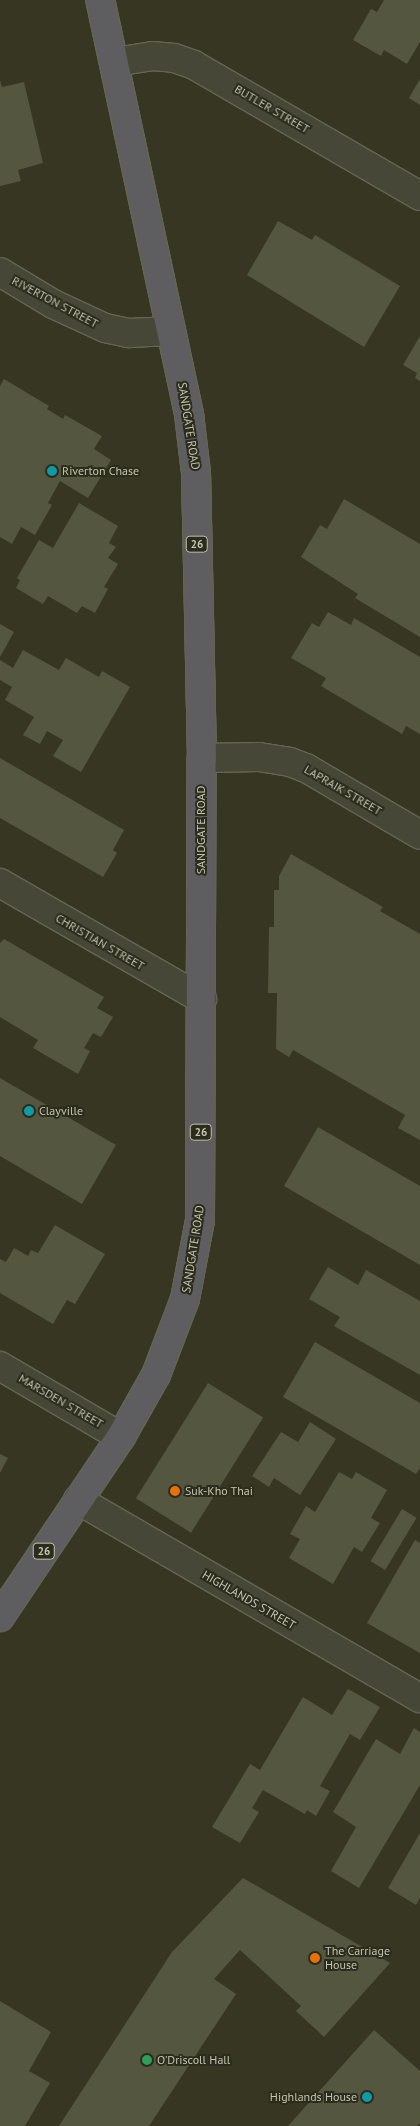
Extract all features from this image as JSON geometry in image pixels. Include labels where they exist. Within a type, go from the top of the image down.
[{"type":"highway","name":"SANDGATE ROAD","points":[[0,1617],[121,1437],[156,1375],[172,1336],[193,1264],[201,1173],[202,758],[196,473],[189,414],[100,0]]},
{"type":"street","name":"BUTLER STREET","points":[[114,62],[152,56],[174,58],[194,65],[420,196]]},
{"type":"street","name":"RIVERTON STREET","points":[[0,272],[53,304],[105,328],[130,333],[171,331]]},
{"type":"street","name":"LAPRAIK STREET","points":[[202,758],[260,757],[290,762],[306,768],[420,835]]},
{"type":"street","name":"CHRISTIAN STREET","points":[[0,883],[202,999]]},
{"type":"street","name":"MARSDEN STREET","points":[[0,1366],[121,1437]]},
{"type":"street","name":"HIGHLANDS STREET","points":[[78,1500],[420,1698]]},
{"type":"building","points":[[384,0],[420,0],[420,42],[407,64],[384,50],[381,56],[353,40],[371,9],[377,12]]},
{"type":"building","points":[[420,79],[420,105],[409,98]]},
{"type":"building","points":[[0,80],[2,87],[24,82],[43,163],[18,170],[21,181],[0,186]]},
{"type":"building","points":[[278,221],[312,240],[315,235],[400,286],[364,347],[247,275]]},
{"type":"building","points":[[420,336],[420,381],[415,378],[417,373],[403,365]]},
{"type":"building","name":"Riverton Chase","points":[[4,379],[49,406],[47,409],[63,419],[65,415],[102,436],[94,449],[111,460],[88,498],[60,481],[48,503],[52,505],[35,535],[21,527],[12,544],[0,537],[0,386]]},
{"type":"building","points":[[344,499],[420,544],[420,637],[355,598],[358,594],[301,557],[320,525],[327,529]]},
{"type":"building","points":[[79,503],[118,526],[109,543],[116,547],[108,558],[118,564],[104,587],[108,589],[95,613],[82,606],[77,613],[48,596],[43,604],[16,588],[20,580],[17,578],[39,540],[53,548]]},
{"type":"building","points":[[328,612],[351,625],[354,618],[420,657],[420,734],[406,726],[402,734],[321,686],[326,678],[291,658],[312,623],[319,627]]},
{"type":"building","points":[[0,624],[14,632],[0,657]]},
{"type":"building","points":[[23,650],[59,670],[66,658],[99,677],[102,671],[130,687],[81,772],[53,756],[63,740],[47,731],[40,744],[23,735],[34,717],[5,700],[12,687],[0,680],[0,660],[13,668]]},
{"type":"building","points":[[0,758],[124,830],[113,850],[117,853],[103,877],[0,818]]},
{"type":"building","points":[[291,854],[383,907],[380,911],[420,934],[420,1140],[398,1128],[405,1115],[293,1050],[289,1057],[276,1049],[277,993],[268,993],[269,927],[274,927],[274,890],[279,890],[279,876]]},
{"type":"building","points":[[4,939],[104,997],[97,1008],[113,1017],[101,1037],[93,1033],[84,1048],[90,1051],[78,1074],[33,1048],[38,1040],[0,1017],[0,943]]},
{"type":"building","name":"Clayville","points":[[0,1078],[116,1145],[82,1204],[0,1156]]},
{"type":"building","points":[[318,1127],[420,1186],[420,1265],[284,1186]]},
{"type":"building","points":[[55,1225],[105,1254],[75,1304],[67,1300],[53,1324],[0,1293],[0,1259],[6,1262],[14,1248],[28,1256],[31,1250],[38,1253]]},
{"type":"building","points":[[328,1267],[358,1285],[366,1270],[420,1301],[420,1375],[334,1326],[340,1317],[309,1299]]},
{"type":"building","points":[[315,1342],[420,1403],[420,1468],[416,1474],[283,1397]]},
{"type":"building","points":[[208,1383],[263,1417],[191,1533],[136,1498]]},
{"type":"building","points":[[310,1422],[336,1439],[300,1495],[274,1478],[269,1487],[252,1476],[281,1432],[298,1442]]},
{"type":"building","points":[[0,1454],[8,1458],[0,1473]]},
{"type":"building","points":[[339,1472],[352,1479],[356,1472],[387,1490],[371,1518],[380,1523],[362,1552],[354,1547],[333,1584],[289,1558],[300,1539],[290,1534],[306,1506],[315,1512]]},
{"type":"building","points":[[402,1509],[417,1518],[385,1570],[371,1561]]},
{"type":"building","points":[[415,1540],[420,1543],[420,1653],[367,1623]]},
{"type":"building","points":[[348,1689],[380,1707],[360,1740],[350,1734],[320,1786],[330,1791],[316,1816],[307,1810],[305,1814],[263,1790],[252,1808],[259,1812],[240,1843],[212,1827],[250,1764],[260,1770],[303,1697],[332,1715]]},
{"type":"building","points":[[414,1728],[420,1732],[420,1785],[359,1888],[331,1871],[356,1827],[333,1812],[376,1739],[400,1754]]},
{"type":"building","points":[[420,1833],[420,1898],[416,1905],[388,1888]]},
{"type":"building","points":[[243,1878],[390,1963],[324,2037],[296,2011],[301,2006],[240,1950],[214,1979],[236,1994],[149,2126],[59,2126],[172,1952]]},
{"type":"building","points":[[0,2001],[51,2032],[29,2071],[50,2083],[25,2126],[0,2126]]},
{"type":"building","name":"Highlands House","points":[[374,2030],[420,2071],[420,2123],[417,2126],[288,2126]]},
{"type":"place","name":"Riverton Chase","points":[[52,471]]},
{"type":"place","name":"Clayville","points":[[29,1111]]},
{"type":"place","name":"Suk-Kho Thai","points":[[175,1491]]},
{"type":"place","name":"The Carriage House","points":[[315,1958]]},
{"type":"place","name":"O'Driscoll Hall","points":[[147,2060]]},
{"type":"place","name":"Highlands House","points":[[367,2097]]}]
